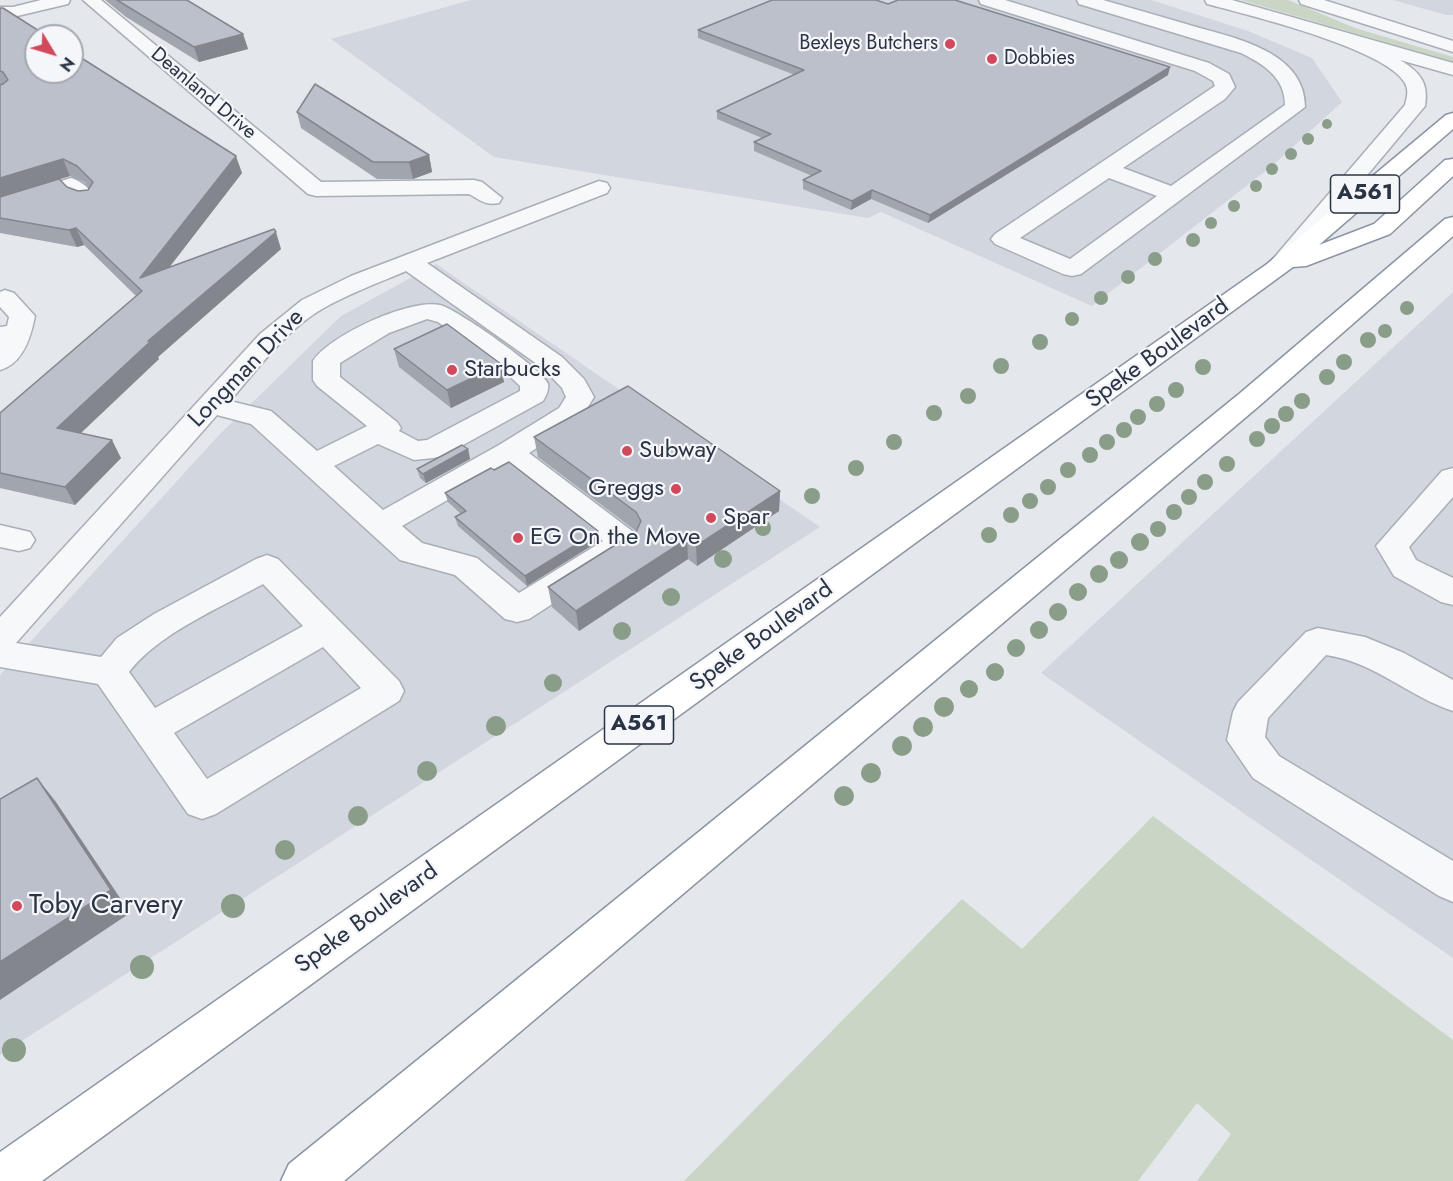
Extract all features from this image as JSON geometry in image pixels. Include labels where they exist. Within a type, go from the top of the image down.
[{"type":"highway","name":"Speke Boulevard","points":[[1,1181],[1276,269],[1453,118]]},
{"type":"highway","points":[[1276,269],[1382,229],[1453,165]]},
{"type":"highway","points":[[306,1181],[1239,408],[1453,224]]},
{"type":"street","points":[[0,12],[13,12],[62,0]]},
{"type":"street","name":"Deanland Drive","points":[[91,0],[316,189],[474,187],[491,198]]},
{"type":"street","points":[[987,0],[1023,4],[1202,67],[1222,78],[1225,87],[1218,95],[1003,239],[1072,269],[1295,107],[1296,96],[1290,82],[1279,68],[1252,52],[1226,42],[1085,0]]},
{"type":"street","points":[[1213,0],[1453,69]]},
{"type":"street","points":[[1307,0],[1453,47]]},
{"type":"street","points":[[1316,0],[1442,26]]},
{"type":"street","points":[[1276,269],[1415,106],[1420,96],[1418,85],[1400,67],[1383,57],[1323,33]]},
{"type":"street","points":[[1107,170],[1174,195]]},
{"type":"street","points":[[0,207],[71,184],[87,200]]},
{"type":"street","name":"Longman Drive","points":[[0,639],[268,340],[311,305],[360,281],[599,188]]},
{"type":"street","points":[[380,525],[509,452],[570,414],[580,397],[553,363],[409,262]]},
{"type":"street","points":[[0,362],[11,350],[9,334],[22,316],[5,298]]},
{"type":"street","points":[[314,465],[378,432],[387,428],[327,380],[326,361],[337,351],[393,321],[420,312],[438,312],[519,368],[534,384],[533,395],[433,449],[414,451],[378,432]]},
{"type":"street","points":[[210,405],[261,417],[411,552],[466,566],[517,610],[625,542],[509,452]]},
{"type":"street","points":[[1453,478],[1392,546],[1405,568],[1453,593]]},
{"type":"street","points":[[0,654],[109,672],[201,802],[386,691],[267,567],[129,647],[109,672]]},
{"type":"street","points":[[149,729],[326,629]]},
{"type":"street","points":[[1453,697],[1392,663],[1353,646],[1318,641],[1251,712],[1246,740],[1266,766],[1453,883]]},
{"type":"shaded area","points":[[471,0],[1151,0],[1248,31],[1312,58],[1342,102],[1272,166],[1092,306],[881,212],[868,218],[494,157],[331,39]]},
{"type":"shaded area","points":[[1393,0],[1453,0],[1453,15],[1446,15]]},
{"type":"shaded area","points":[[436,264],[820,527],[0,1055],[0,675],[219,435],[341,316]]},
{"type":"shaded area","points":[[1453,292],[1453,958],[1041,673]]},
{"type":"green space","points":[[1241,0],[1288,0],[1355,28],[1453,57],[1453,62]]},
{"type":"green space","points":[[1153,816],[1453,1040],[1453,1181],[1197,1181],[1231,1134],[1197,1103],[1138,1181],[684,1181],[962,899],[1022,949]]},
{"type":"building","points":[[117,0],[187,0],[243,34],[194,47]]},
{"type":"building","points":[[772,0],[876,0],[888,4],[898,0],[955,0],[1170,67],[930,215],[872,190],[852,201],[803,180],[821,171],[754,142],[771,134],[717,111],[804,70],[698,30]]},
{"type":"building","points":[[0,8],[3,8],[28,24],[24,24],[24,84],[84,84],[84,60],[236,156],[140,278],[274,229],[276,232],[148,341],[151,341],[57,428],[112,440],[65,487],[0,473],[0,413],[142,291],[76,228],[69,230],[0,218],[0,197],[59,179],[67,187],[78,191],[88,190],[93,182],[77,166],[63,159],[0,178],[0,85],[8,80],[0,71]]},
{"type":"building","points":[[315,84],[429,155],[409,162],[373,162],[297,112]]},
{"type":"building","points":[[447,324],[501,364],[447,390],[394,349]]},
{"type":"building","points":[[628,386],[780,491],[696,546],[687,539],[576,611],[548,587],[636,532],[641,521],[636,512],[534,437]]},
{"type":"building","points":[[462,445],[468,449],[423,474],[417,469]]},
{"type":"building","points":[[509,462],[598,531],[525,576],[455,517],[466,511],[445,493],[491,468],[494,470]]},
{"type":"building","points":[[37,778],[111,890],[0,962],[0,799]]},
{"type":"place","name":"Bexleys Butchers","points":[[950,44]]},
{"type":"place","name":"Dobbies","points":[[992,59]]},
{"type":"place","name":"Starbucks","points":[[452,370]]},
{"type":"place","name":"Subway","points":[[627,451]]},
{"type":"place","name":"Greggs","points":[[676,489]]},
{"type":"place","name":"Spar","points":[[711,518]]},
{"type":"place","name":"EG On the Move","points":[[518,538]]},
{"type":"place","name":"Toby Carvery","points":[[17,906]]}]
